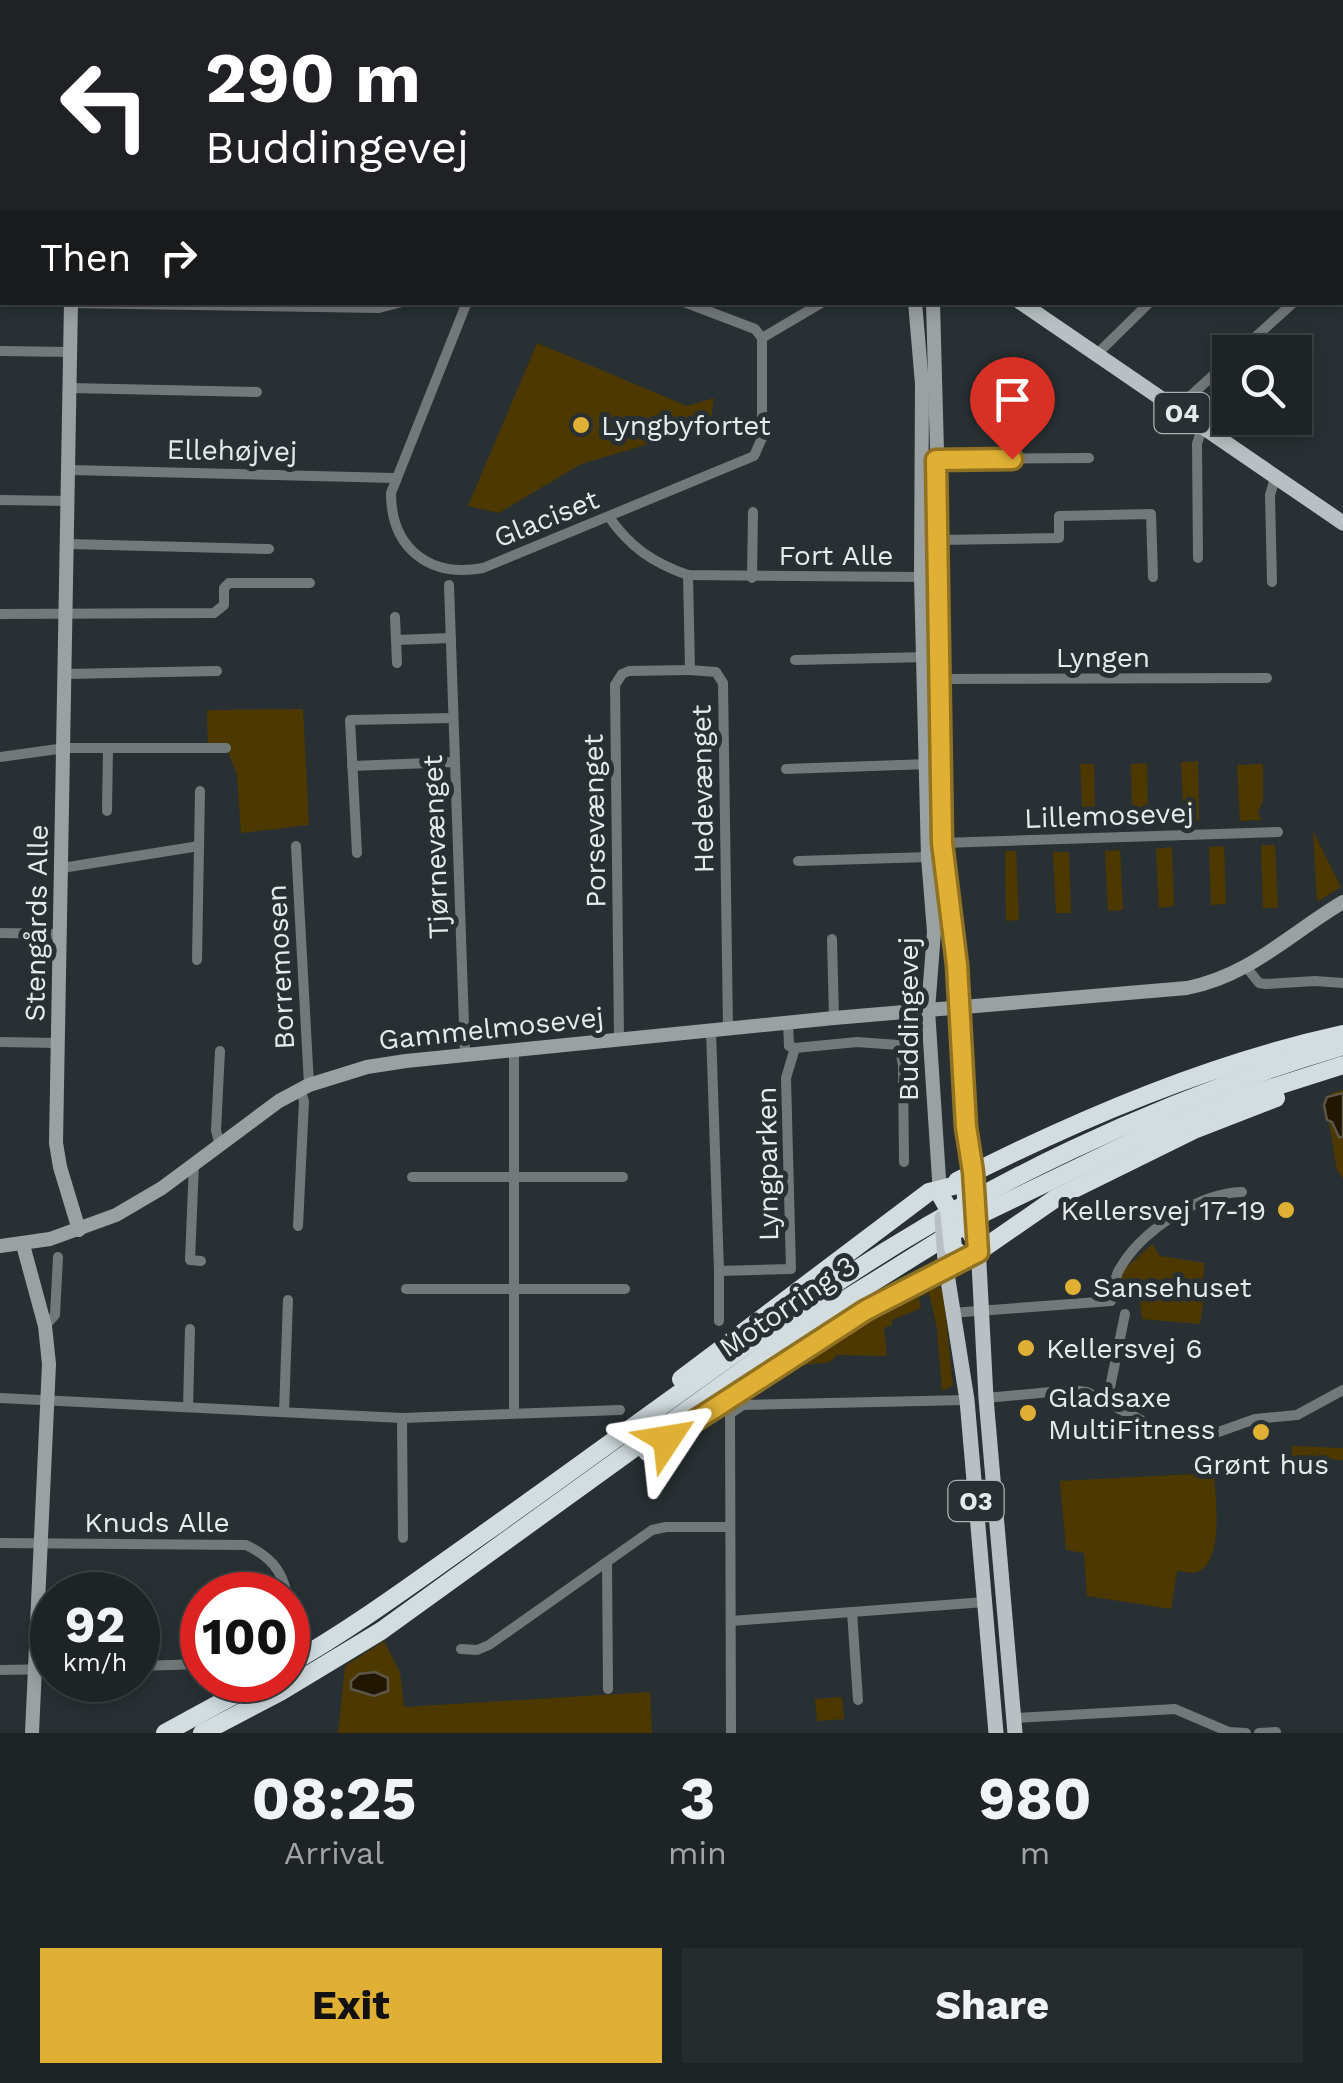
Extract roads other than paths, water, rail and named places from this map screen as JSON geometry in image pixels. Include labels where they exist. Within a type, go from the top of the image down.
[{"type":"highway","points":[[529,1502],[601,1439],[956,1183],[1069,1126],[1127,1102],[1343,1034]]},
{"type":"highway","name":"Motorring 3","points":[[310,1651],[382,1606],[822,1293],[930,1224],[1037,1166],[1148,1115],[1343,1046]]},
{"type":"highway","name":"Motorring 3","points":[[202,1733],[381,1631],[809,1322],[984,1213],[1150,1133],[1242,1097],[1343,1065]]},
{"type":"highway","points":[[566,1496],[634,1460],[866,1310],[1116,1167],[1196,1129],[1343,1076]]},
{"type":"highway","points":[[956,1183],[949,1210],[953,1248],[961,1256]]},
{"type":"highway","points":[[165,1733],[222,1702]]},
{"type":"main road","name":"O4","points":[[1025,305],[1101,349],[1202,428],[1343,523]]},
{"type":"main road","name":"Buddingevej","points":[[956,1183],[961,1256],[951,1313],[968,1400],[996,1733]]},
{"type":"main road","name":"Buddingevej","points":[[961,1256],[981,1310],[1014,1725]]},
{"type":"street","name":"Stengårds Alle","points":[[71,305],[56,1142],[79,1230]]},
{"type":"street","points":[[194,305],[390,305]]},
{"type":"street","name":"Glaciset","points":[[466,305],[394,478],[391,508],[400,537],[421,559],[450,570],[483,568],[754,456],[762,438],[762,338]]},
{"type":"street","points":[[692,305],[755,328],[762,338],[818,305]]},
{"type":"street","name":"Buddingevej","points":[[915,305],[922,384],[921,577],[932,657],[939,679],[928,857],[934,932],[928,1010],[956,1183]]},
{"type":"street","name":"Buddingevej","points":[[933,305],[940,540],[932,657],[933,764],[957,965],[966,1127],[956,1183]]},
{"type":"street","points":[[1101,349],[1147,305]]},
{"type":"street","points":[[1258,335],[1291,305]]},
{"type":"street","points":[[0,351],[70,352]]},
{"type":"street","points":[[1176,409],[1212,376]]},
{"type":"street","points":[[70,388],[257,392]]},
{"type":"street","points":[[1198,558],[1197,444],[1202,428]]},
{"type":"street","points":[[936,460],[1088,458]]},
{"type":"street","name":"Ellehøjvej","points":[[70,470],[394,478]]},
{"type":"street","points":[[1272,582],[1270,496],[1275,478]]},
{"type":"street","points":[[0,500],[69,501]]},
{"type":"street","name":"Fort Alle","points":[[752,578],[753,512]]},
{"type":"street","points":[[940,540],[1059,538],[1059,516],[1152,514],[1153,577]]},
{"type":"street","name":"Fort Alle","points":[[609,517],[640,552],[662,566],[688,575],[921,577]]},
{"type":"street","points":[[68,544],[269,549]]},
{"type":"street","name":"Hedevænget","points":[[688,575],[690,670],[716,672],[723,684],[728,1028]]},
{"type":"street","points":[[0,614],[214,613],[224,605],[224,588],[228,584],[310,583]]},
{"type":"street","name":"Tjørnevænget","points":[[449,585],[466,1054]]},
{"type":"street","points":[[395,617],[397,663]]},
{"type":"street","points":[[396,640],[451,638]]},
{"type":"street","points":[[795,660],[932,657]]},
{"type":"street","name":"Porsevænget","points":[[620,1039],[615,685],[629,671],[690,670]]},
{"type":"street","points":[[66,674],[217,671]]},
{"type":"street","name":"Lyngen","points":[[939,679],[1267,678]]},
{"type":"street","points":[[357,853],[350,720],[453,718]]},
{"type":"street","points":[[0,757],[65,748],[226,748]]},
{"type":"street","points":[[107,811],[108,748]]},
{"type":"street","points":[[352,766],[454,762]]},
{"type":"street","points":[[786,769],[933,764]]},
{"type":"street","points":[[197,960],[200,791]]},
{"type":"street","name":"Lillemosevej","points":[[942,843],[1278,832]]},
{"type":"street","points":[[62,868],[199,846]]},
{"type":"street","name":"Borremosen","points":[[296,846],[305,1087],[298,1226]]},
{"type":"street","points":[[798,861],[928,857]]},
{"type":"street","name":"Gammelmosevej","points":[[0,1246],[79,1230],[151,1196],[256,1115],[305,1087],[367,1068],[466,1054],[788,1022],[1187,988],[1210,984],[1247,968],[1343,902]]},
{"type":"street","points":[[0,934],[61,934]]},
{"type":"street","points":[[832,938],[834,1018]]},
{"type":"street","points":[[1247,968],[1259,983],[1343,983]]},
{"type":"street","points":[[788,1022],[789,1046],[795,1048],[858,1042],[899,1045],[903,1065],[904,1162]]},
{"type":"street","name":"Lyngparken","points":[[711,1030],[719,1321]]},
{"type":"street","points":[[0,1042],[58,1043]]},
{"type":"street","name":"Lyngparken","points":[[719,1271],[790,1269],[786,1078],[795,1048]]},
{"type":"street","points":[[219,1144],[220,1050]]},
{"type":"street","points":[[514,1050],[514,1413]]},
{"type":"street","points":[[194,1163],[190,1260],[200,1261]]},
{"type":"street","points":[[412,1177],[623,1178]]},
{"type":"street","points":[[951,1313],[1112,1301],[1120,1268],[1160,1227],[1205,1198],[1242,1192]]},
{"type":"street","points":[[24,1244],[45,1326],[49,1364],[40,1572]]},
{"type":"street","points":[[45,1326],[55,1315],[58,1257]]},
{"type":"street","points":[[406,1290],[625,1289]]},
{"type":"street","points":[[284,1412],[288,1300]]},
{"type":"street","points":[[1107,1402],[1125,1314]]},
{"type":"street","points":[[188,1407],[190,1329]]},
{"type":"street","points":[[986,1398],[1088,1392],[1164,1432],[1194,1438],[1210,1436],[1255,1418],[1297,1415],[1343,1390]]},
{"type":"street","points":[[0,1398],[402,1418],[514,1413],[600,1417],[620,1410]]},
{"type":"street","points":[[731,1733],[728,1418],[738,1407],[968,1400]]},
{"type":"street","points":[[402,1418],[404,1538]]},
{"type":"street","points":[[461,1649],[489,1646],[659,1528],[730,1527]]},
{"type":"street","name":"Knuds Alle","points":[[0,1543],[246,1545],[269,1558],[278,1572]]},
{"type":"street","points":[[606,1562],[608,1689]]},
{"type":"street","points":[[731,1621],[986,1602]]},
{"type":"street","points":[[852,1612],[858,1700]]},
{"type":"street","points":[[0,1670],[30,1669]]},
{"type":"street","points":[[32,1733],[33,1702]]},
{"type":"street","name":"Buddingevej","points":[[1014,1725],[1176,1708],[1230,1732],[1246,1733]]},
{"type":"street","points":[[1259,1733],[1276,1732]]},
{"type":"place","name":"Lyngbyfortet","points":[[581,425]]},
{"type":"place","name":"Kellersvej 17-19","points":[[1286,1210]]},
{"type":"place","name":"Sansehuset","points":[[1073,1287]]},
{"type":"place","name":"Kellersvej 6","points":[[1026,1348]]},
{"type":"place","name":"Gladsaxe MultiFitness","points":[[1028,1413]]},
{"type":"place","name":"Grønt hus","points":[[1261,1432]]}]
